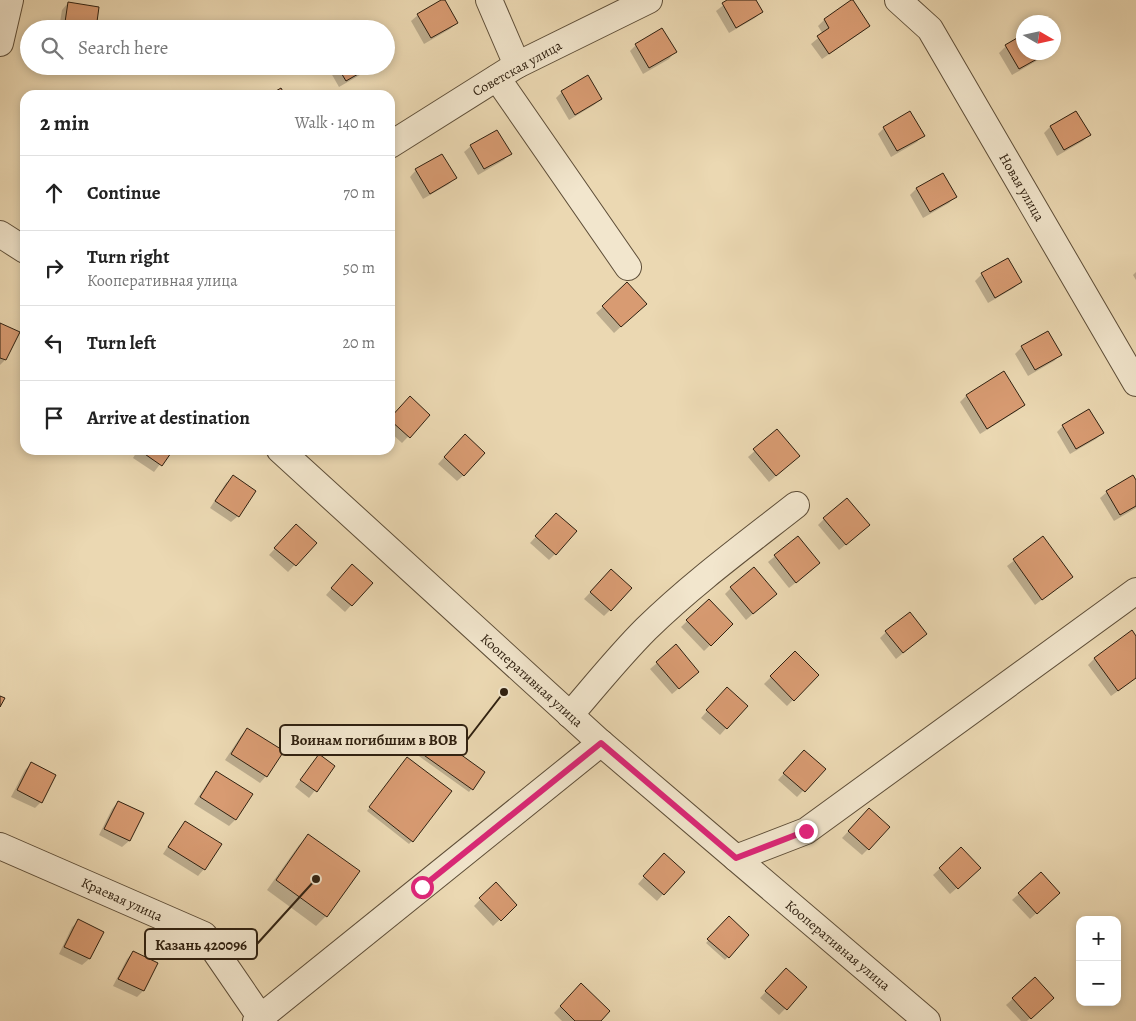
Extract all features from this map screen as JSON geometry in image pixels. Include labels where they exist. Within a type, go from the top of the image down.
[{"type":"street","points":[[0,43],[10,0]]},
{"type":"street","points":[[489,0],[507,72],[628,267]]},
{"type":"street","name":"Советская улица","points":[[395,142],[507,72],[649,0]]},
{"type":"street","name":"Новая улица","points":[[898,0],[930,29],[1136,383]]},
{"type":"street","points":[[0,234],[20,247]]},
{"type":"street","name":"Кооперативная улица","points":[[285,455],[601,743],[927,1021]]},
{"type":"street","points":[[570,715],[647,628],[725,560],[796,505]]},
{"type":"street","points":[[736,858],[806,831],[1136,590]]},
{"type":"street","points":[[260,1020],[601,743]]},
{"type":"street","name":"Краевая улица","points":[[0,846],[204,935],[260,1020]]},
{"type":"building","points":[[441,0],[445,0],[458,23],[431,38],[417,14]]},
{"type":"building","points":[[727,0],[756,0],[763,12],[736,28],[722,3]]},
{"type":"building","points":[[853,0],[870,26],[829,54],[817,36],[829,28],[824,19]]},
{"type":"building","points":[[68,2],[99,7],[97,20],[65,20]]},
{"type":"building","points":[[662,28],[677,52],[649,68],[635,44]]},
{"type":"building","points":[[1016,39],[1016,60],[1035,60],[1019,69],[1005,45]]},
{"type":"building","points":[[342,75],[356,75],[346,81]]},
{"type":"building","points":[[588,75],[602,99],[575,115],[561,91]]},
{"type":"building","points":[[910,111],[925,136],[897,151],[883,127]]},
{"type":"building","points":[[1076,111],[1091,135],[1064,150],[1050,126]]},
{"type":"building","points":[[497,130],[512,154],[484,169],[470,145]]},
{"type":"building","points":[[442,154],[457,178],[430,194],[415,169]]},
{"type":"building","points":[[943,173],[957,197],[930,212],[916,188]]},
{"type":"building","points":[[1008,258],[1022,282],[995,298],[981,273]]},
{"type":"building","points":[[627,282],[647,304],[621,327],[602,306]]},
{"type":"building","points":[[0,323],[20,332],[6,360],[0,358]]},
{"type":"building","points":[[1048,331],[1062,355],[1035,370],[1021,346]]},
{"type":"building","points":[[1004,371],[1025,405],[987,429],[966,395]]},
{"type":"building","points":[[410,396],[430,415],[410,438],[395,424],[395,412]]},
{"type":"building","points":[[1089,409],[1104,433],[1076,449],[1062,425]]},
{"type":"building","points":[[777,429],[800,456],[776,476],[753,449]]},
{"type":"building","points":[[465,434],[485,453],[464,476],[444,457]]},
{"type":"building","points":[[146,455],[170,455],[162,466]]},
{"type":"building","points":[[233,475],[256,491],[239,517],[215,501]]},
{"type":"building","points":[[1133,475],[1136,480],[1136,506],[1120,515],[1106,491]]},
{"type":"building","points":[[847,498],[870,525],[846,545],[823,518]]},
{"type":"building","points":[[556,513],[577,531],[556,555],[535,536]]},
{"type":"building","points":[[296,524],[317,543],[296,566],[274,548]]},
{"type":"building","points":[[798,536],[820,563],[796,583],[774,555]]},
{"type":"building","points":[[1043,536],[1073,577],[1042,600],[1013,559]]},
{"type":"building","points":[[352,564],[373,583],[352,606],[331,588]]},
{"type":"building","points":[[754,567],[777,594],[753,614],[730,587]]},
{"type":"building","points":[[611,569],[632,588],[611,611],[590,592]]},
{"type":"building","points":[[709,599],[733,624],[711,646],[686,620]]},
{"type":"building","points":[[910,612],[927,634],[903,653],[885,631]]},
{"type":"building","points":[[1132,630],[1136,636],[1136,678],[1118,691],[1094,658]]},
{"type":"building","points":[[676,644],[699,672],[679,689],[656,662]]},
{"type":"building","points":[[795,651],[819,675],[794,701],[770,676]]},
{"type":"building","points":[[727,687],[748,706],[727,729],[706,710]]},
{"type":"building","points":[[0,696],[5,698],[0,707]]},
{"type":"building","points":[[247,728],[284,751],[267,777],[231,754]]},
{"type":"building","points":[[424,728],[485,772],[473,790],[411,746]]},
{"type":"building","points":[[804,750],[826,769],[805,792],[783,773]]},
{"type":"building","points":[[319,754],[335,766],[317,792],[300,780]]},
{"type":"building","points":[[407,757],[452,791],[413,842],[369,807]]},
{"type":"building","points":[[31,762],[56,775],[42,803],[17,790]]},
{"type":"building","points":[[216,771],[253,794],[236,820],[200,797]]},
{"type":"building","points":[[118,801],[144,813],[130,841],[104,829]]},
{"type":"building","points":[[869,808],[890,827],[869,850],[848,831]]},
{"type":"building","points":[[185,821],[222,844],[205,870],[168,847]]},
{"type":"building","points":[[308,834],[360,871],[327,917],[276,880]]},
{"type":"building","points":[[961,847],[981,868],[958,889],[939,868]]},
{"type":"building","points":[[664,853],[685,872],[664,895],[643,876]]},
{"type":"building","points":[[1041,872],[1060,893],[1037,914],[1018,893]]},
{"type":"building","points":[[496,882],[517,905],[501,921],[479,898]]},
{"type":"building","points":[[729,916],[749,935],[729,958],[707,939]]},
{"type":"building","points":[[78,919],[104,932],[90,959],[64,947]]},
{"type":"building","points":[[133,951],[158,963],[144,991],[118,979]]},
{"type":"building","points":[[786,968],[807,987],[787,1010],[765,991]]},
{"type":"building","points":[[1035,977],[1054,998],[1031,1019],[1012,998]]},
{"type":"building","points":[[581,983],[610,1011],[601,1021],[575,1021],[560,1006]]},
{"type":"place","name":"Воинам погибшим в ВОВ","points":[[504,692]]},
{"type":"place","name":"Казань 420096","points":[[316,879]]},
{"type":"route","points":[[422,887],[601,743],[736,858],[806,831]]}]
